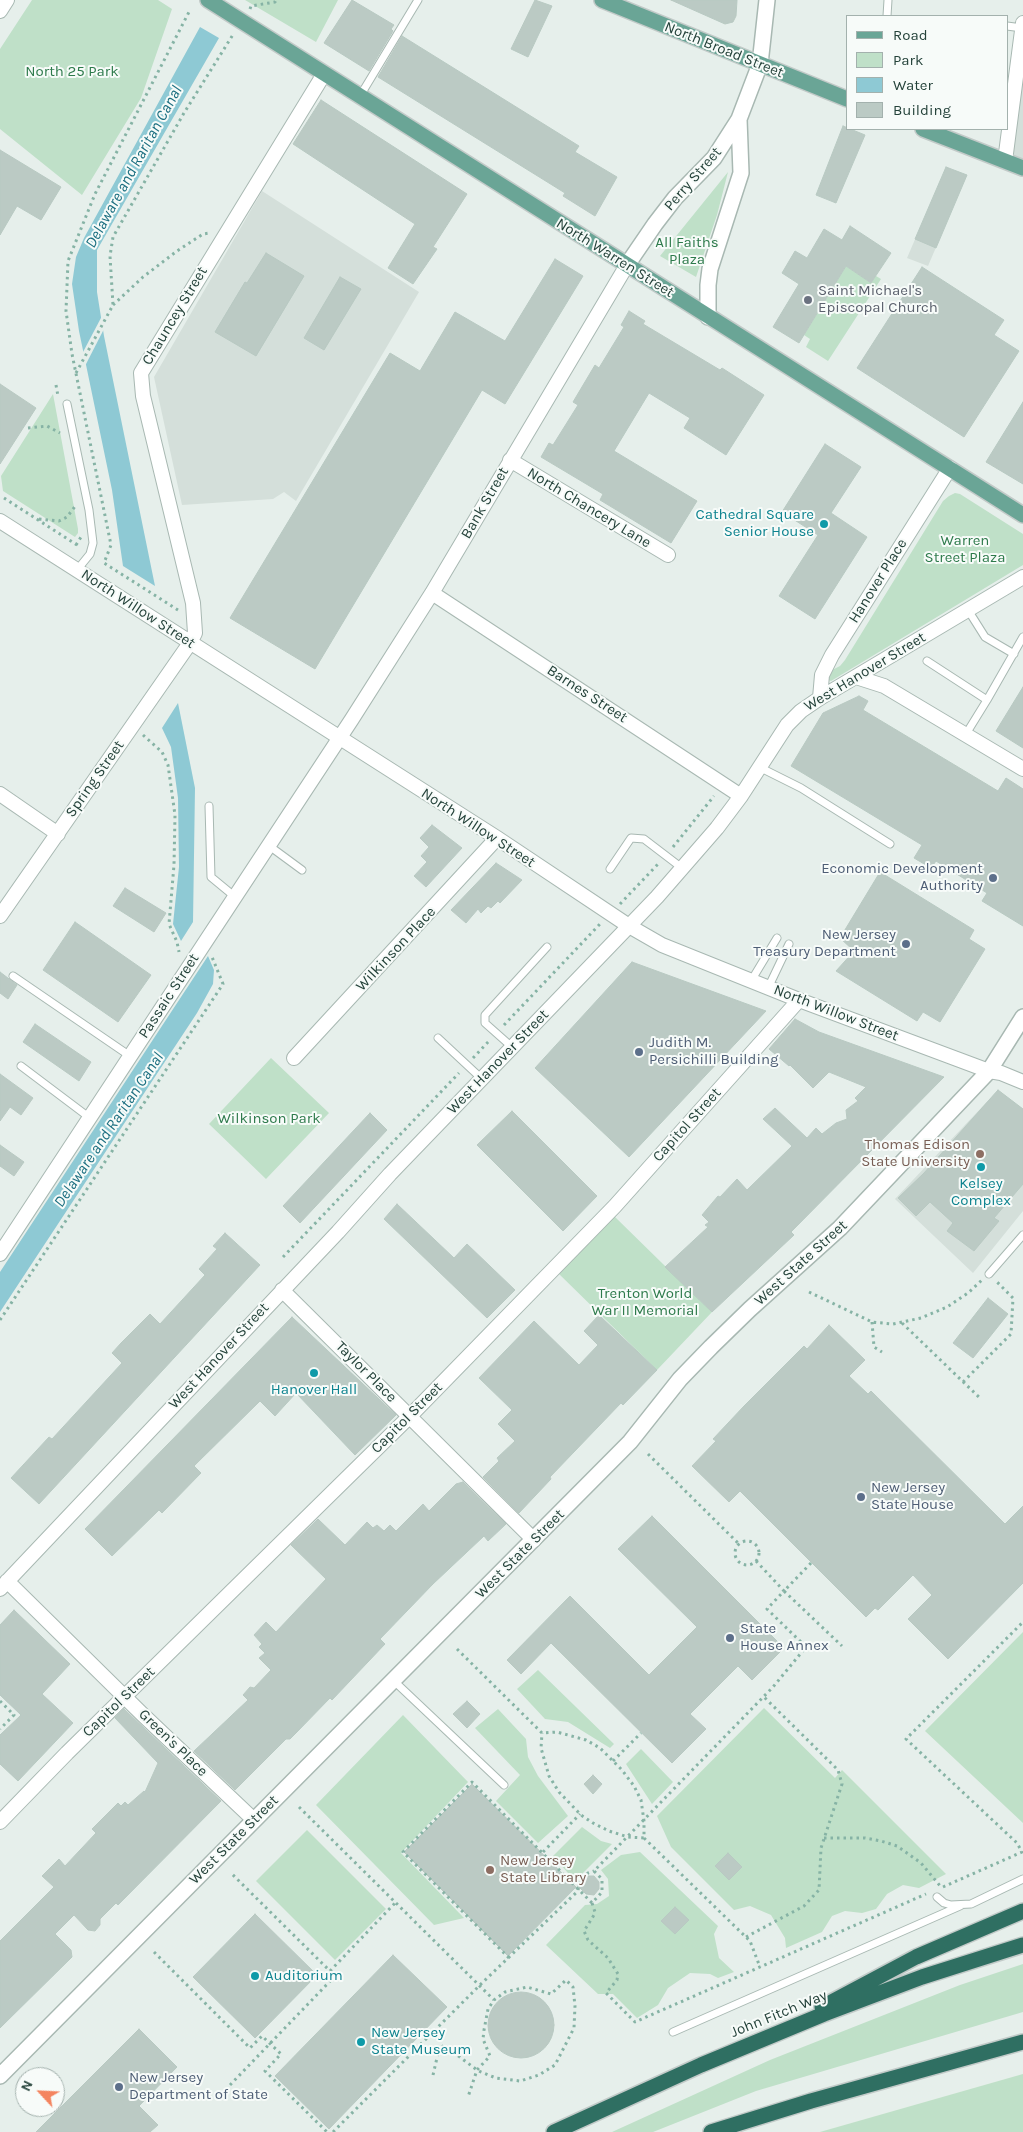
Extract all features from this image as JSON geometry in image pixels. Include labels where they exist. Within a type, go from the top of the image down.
[{"type":"highway","points":[[750,2045],[916,1957],[1023,1912]]},
{"type":"highway","name":"John Fitch Way","points":[[554,2132],[750,2045],[922,1977],[1023,1945]]},
{"type":"highway","points":[[711,2132],[811,2101],[1023,2042]]},
{"type":"main road","name":"North Broad Street","points":[[602,0],[846,99]]},
{"type":"main road","name":"North Warren Street","points":[[209,1],[1023,515]]},
{"type":"main road","points":[[926,130],[1023,168]]},
{"type":"street","points":[[0,11],[7,0]]},
{"type":"street","name":"Perry Street","points":[[627,265],[655,224],[676,198],[714,158],[739,119],[760,64],[767,0]]},
{"type":"street","points":[[1005,160],[1023,25]]},
{"type":"street","name":"Chauncey Street","points":[[190,643],[195,633],[193,603],[143,396],[141,373],[324,74]]},
{"type":"street","points":[[708,317],[710,269],[741,173],[739,119]]},
{"type":"street","name":"Bank Street","points":[[339,739],[432,593],[627,265]]},
{"type":"street","name":"North Chancery Lane","points":[[510,460],[668,556]]},
{"type":"street","name":"Hanover Place","points":[[820,698],[822,674],[832,654],[950,468]]},
{"type":"street","name":"North Willow Street","points":[[0,521],[497,838],[629,926],[679,953],[989,1071],[1002,1073],[1023,1082]]},
{"type":"street","name":"West Hanover Street","points":[[4,1585],[682,868],[741,796],[787,725],[800,711],[1023,577]]},
{"type":"street","name":"Barnes Street","points":[[432,593],[741,796]]},
{"type":"street","name":"Spring Street","points":[[0,916],[190,643]]},
{"type":"street","points":[[856,677],[884,686],[1023,769]]},
{"type":"street","name":"Passaic Street","points":[[0,1254],[339,739]]},
{"type":"street","points":[[0,794],[58,834]]},
{"type":"street","name":"Wilkinson Place","points":[[294,1058],[497,838]]},
{"type":"street","name":"Capitol Street","points":[[0,1822],[410,1416],[615,1206],[800,1000]]},
{"type":"street","name":"West State Street","points":[[0,2076],[630,1442],[680,1379],[711,1347],[840,1228],[989,1071],[1023,1017]]},
{"type":"street","name":"Taylor Place","points":[[282,1290],[534,1540]]},
{"type":"street","name":"Green's Place","points":[[4,1585],[254,1820]]},
{"type":"lane","points":[[359,96],[418,0]]},
{"type":"lane","points":[[887,15],[888,0]]},
{"type":"lane","points":[[1008,26],[1023,25]]},
{"type":"lane","points":[[67,404],[90,510],[93,543],[90,554],[78,570]]},
{"type":"lane","points":[[968,610],[985,636],[1014,654]]},
{"type":"lane","points":[[966,734],[1023,637]]},
{"type":"lane","points":[[927,661],[987,700]]},
{"type":"lane","points":[[759,767],[801,788],[890,844]]},
{"type":"lane","points":[[209,806],[211,877],[234,896]]},
{"type":"lane","points":[[610,869],[631,838],[644,839],[682,868]]},
{"type":"lane","points":[[268,845],[302,870]]},
{"type":"lane","points":[[752,981],[777,938]]},
{"type":"lane","points":[[768,988],[788,944]]},
{"type":"lane","points":[[512,1048],[485,1023],[485,1015],[547,947]]},
{"type":"lane","points":[[13,976],[130,1056]]},
{"type":"lane","points":[[438,1038],[482,1079]]},
{"type":"lane","points":[[21,1066],[90,1118]]},
{"type":"lane","points":[[989,1274],[1023,1235]]},
{"type":"lane","points":[[394,1680],[504,1785]]},
{"type":"lane","points":[[673,2032],[960,1906],[971,1904],[1023,1879]]},
{"type":"lane","points":[[937,1897],[944,1903],[960,1906]]},
{"type":"path","points":[[249,10],[251,6],[275,2],[276,0]]},
{"type":"path","points":[[104,563],[111,545],[76,373],[66,311],[68,261],[95,194],[189,12]]},
{"type":"path","points":[[113,305],[110,256],[113,237],[184,114],[234,33]]},
{"type":"path","points":[[76,373],[113,305],[143,277],[203,234],[228,229]]},
{"type":"path","points":[[28,428],[47,426],[60,432],[66,438]]},
{"type":"path","points":[[4,498],[170,605]]},
{"type":"path","points":[[36,518],[59,521],[67,517],[78,501]]},
{"type":"path","points":[[144,737],[162,752],[168,765],[175,815],[174,866],[169,924],[179,952]]},
{"type":"path","points":[[283,1257],[610,913],[633,892],[666,856],[723,784]]},
{"type":"path","points":[[0,1320],[223,984],[211,956],[212,952]]},
{"type":"path","points":[[809,1292],[872,1322],[893,1324],[921,1318],[947,1306],[968,1293],[989,1274],[1013,1298],[1011,1334],[963,1382]]},
{"type":"path","points":[[872,1322],[874,1347],[882,1352]]},
{"type":"path","points":[[902,1322],[981,1400]]},
{"type":"path","points":[[648,1454],[738,1544]]},
{"type":"path","points":[[750,1540],[756,1544],[760,1552],[756,1561],[746,1565],[738,1562],[735,1551],[738,1544],[750,1540]]},
{"type":"path","points":[[756,1561],[842,1646]]},
{"type":"path","points":[[333,2132],[480,1985],[578,1891],[579,1882],[588,1873],[594,1871],[628,1837],[764,1697],[806,1647],[767,1610],[811,1563]]},
{"type":"path","points":[[509,1958],[403,1852],[472,1782],[592,1903],[595,1912],[586,1926],[585,1935],[608,1958],[618,1974],[617,1980],[606,1993],[635,2022],[1022,1852],[1017,1843],[906,1739],[1023,1622]]},
{"type":"path","points":[[457,1649],[542,1733],[557,1732],[586,1740],[600,1748],[613,1761],[634,1786],[641,1800],[644,1838]]},
{"type":"path","points":[[746,1937],[792,1914],[814,1898],[821,1882],[821,1848],[842,1784],[838,1770],[764,1697]]},
{"type":"path","points":[[0,1702],[14,1715],[0,1729]]},
{"type":"path","points":[[542,1733],[541,1748],[549,1776],[559,1792],[580,1814],[593,1823],[628,1837],[644,1838],[750,1941],[760,1967]]},
{"type":"path","points":[[613,1761],[641,1733]]},
{"type":"path","points":[[299,1807],[494,2000]]},
{"type":"path","points":[[542,1852],[580,1814]]},
{"type":"path","points":[[824,1838],[865,1838],[881,1840],[897,1846],[921,1863],[941,1888]]},
{"type":"path","points":[[592,1903],[602,1892],[602,1879],[594,1871]]},
{"type":"path","points":[[230,2085],[335,1976],[232,1874]]},
{"type":"path","points":[[330,1971],[396,1901]]},
{"type":"path","points":[[154,1952],[250,2048],[262,2036],[281,2054],[265,2071],[327,2132]]},
{"type":"path","points":[[433,2075],[440,2045],[477,2070],[496,2078],[520,2081],[539,2074],[555,2064],[574,2028],[575,2006],[573,1987],[566,1980],[551,1994],[527,1987],[506,1992],[494,2000],[488,2009],[483,2039],[490,2056],[477,2070],[468,2097]]},
{"type":"shaded area","points":[[1023,23],[1023,168],[1005,161]]},
{"type":"shaded area","points":[[946,167],[967,175],[928,266],[907,258]]},
{"type":"shaded area","points":[[262,191],[419,292],[296,501],[284,492],[273,499],[182,505],[154,377]]},
{"type":"shaded area","name":"Thomas Edison State University","points":[[998,1090],[1023,1109],[1023,1211],[973,1273],[895,1199]]},
{"type":"green space","name":"North 25 Park","points":[[32,0],[158,0],[172,9],[141,98],[82,195],[0,129],[0,49]]},
{"type":"green space","points":[[245,0],[338,0],[316,42]]},
{"type":"green space","name":"All Faiths Plaza","points":[[728,172],[717,215],[696,277],[660,256]]},
{"type":"green space","points":[[846,266],[871,283],[876,276],[881,279],[828,361],[806,347],[810,339],[804,335]]},
{"type":"green space","points":[[53,394],[78,529],[75,537],[3,491],[1,476]]},
{"type":"green space","name":"Warren Street Plaza","points":[[955,493],[960,494],[1023,534],[1023,565],[831,681],[828,680],[828,672],[840,666],[845,660],[943,501]]},
{"type":"green space","name":"Wilkinson Park","points":[[271,1058],[329,1113],[266,1179],[209,1124]]},
{"type":"green space","name":"Trenton World War II Memorial","points":[[614,1216],[712,1312],[657,1370],[558,1273]]},
{"type":"green space","points":[[1023,1632],[1023,1823],[925,1731]]},
{"type":"green space","points":[[538,1670],[614,1744],[610,1748],[568,1722],[545,1719],[517,1689]]},
{"type":"green space","points":[[764,1708],[835,1778],[842,1770],[946,1874],[919,1888],[903,1885],[887,1894],[876,1909],[862,1913],[845,1911],[832,1916],[822,1932],[786,1948],[785,1938],[771,1915],[750,1906],[734,1910],[671,1847],[657,1816]]},
{"type":"green space","points":[[498,1709],[526,1739],[528,1757],[538,1776],[568,1816],[538,1843],[496,1801],[520,1775],[475,1728]]},
{"type":"green space","points":[[403,1715],[468,1782],[401,1853],[464,1918],[434,1925],[316,1805]]},
{"type":"green space","points":[[641,1749],[673,1782],[652,1804],[626,1764]]},
{"type":"green space","points":[[582,1827],[601,1841],[612,1844],[575,1881],[553,1856]]},
{"type":"green space","points":[[307,1830],[386,1909],[335,1960],[256,1881]]},
{"type":"green space","points":[[640,1852],[718,1926],[714,1934],[719,1958],[734,1972],[718,1978],[710,1974],[690,1973],[668,1988],[658,2005],[637,2018],[613,1994],[598,1994],[546,1945],[585,1905],[597,1904],[609,1896],[608,1879],[601,1870],[621,1855]]},
{"type":"green space","points":[[1023,1964],[1023,2012],[756,2091],[653,2132],[612,2132],[770,2060],[960,1985]]},
{"type":"green space","points":[[1023,2074],[1023,2132],[820,2132]]},
{"type":"water","name":"Delaware and Raritan Canal","points":[[200,27],[219,38],[97,250],[97,292],[104,336],[155,586],[123,566],[112,490],[79,331],[72,284],[76,257],[84,238]]},
{"type":"water","points":[[178,703],[195,788],[193,922],[181,941],[173,924],[179,867],[178,798],[171,747],[162,728]]},
{"type":"water","name":"Delaware and Raritan Canal","points":[[208,956],[214,970],[213,984],[197,1013],[0,1312],[0,1272]]},
{"type":"pier","points":[[102,316],[105,327],[85,366],[82,354]]},
{"type":"building","points":[[352,0],[394,25],[391,29],[393,31],[369,71],[324,43]]},
{"type":"building","points":[[535,0],[552,6],[528,57],[511,49]]},
{"type":"building","points":[[671,0],[737,0],[736,16],[733,22],[725,24]]},
{"type":"building","points":[[402,36],[579,146],[575,152],[617,177],[595,216],[563,196],[565,193],[378,77]]},
{"type":"building","points":[[321,100],[467,194],[433,247],[437,249],[413,284],[388,268],[415,224],[293,144]]},
{"type":"building","points":[[843,126],[846,127],[846,130],[853,130],[865,135],[836,203],[816,195]]},
{"type":"building","points":[[0,150],[61,187],[41,220],[17,206],[0,235]]},
{"type":"building","points":[[946,167],[967,175],[936,248],[915,239]]},
{"type":"building","points":[[850,226],[891,253],[871,283],[846,266],[799,343],[773,327],[799,284],[782,273],[795,251],[807,258],[824,229],[842,240]]},
{"type":"building","points":[[266,253],[304,276],[256,356],[215,332],[245,282],[247,283]]},
{"type":"building","points":[[555,259],[583,276],[505,404],[482,390],[315,669],[230,618],[390,353],[420,371],[455,312],[505,341]]},
{"type":"building","points":[[922,267],[1004,320],[994,335],[1019,351],[964,437],[857,368]]},
{"type":"building","points":[[340,277],[361,289],[324,350],[304,338]]},
{"type":"building","points":[[629,311],[645,321],[643,324],[720,370],[722,368],[764,395],[726,455],[684,428],[690,418],[649,393],[614,451],[697,501],[671,543],[600,500],[603,494],[541,457],[549,443],[553,445],[578,405],[573,402],[595,365],[599,368],[624,327],[621,325]]},
{"type":"building","points":[[0,384],[36,408],[0,464]]},
{"type":"building","points":[[1023,402],[1023,484],[986,462]]},
{"type":"building","name":"Cathedral Square Senior House","points":[[825,444],[861,467],[831,513],[867,537],[815,619],[779,596],[818,535],[782,512]]},
{"type":"building","points":[[1023,687],[1023,748],[996,731]]},
{"type":"building","points":[[859,696],[868,701],[863,710],[998,791],[1006,778],[1023,789],[1023,926],[982,901],[987,893],[936,861],[931,868],[914,858],[922,845],[791,766],[823,713]]},
{"type":"building","points":[[432,825],[462,848],[426,887],[414,876],[427,862],[421,856],[429,847],[420,838]]},
{"type":"building","points":[[496,863],[522,880],[500,903],[498,901],[491,908],[488,906],[481,913],[478,909],[466,923],[451,910]]},
{"type":"building","name":"New Jersey Treasury Department","points":[[880,872],[974,930],[969,939],[985,949],[940,1022],[923,1012],[917,1021],[836,971],[854,951],[840,938]]},
{"type":"building","points":[[125,888],[166,913],[154,932],[113,906]]},
{"type":"building","points":[[75,922],[151,975],[118,1022],[43,970]]},
{"type":"building","name":"Judith M. Persichilli Building","points":[[632,962],[766,1011],[629,1157],[535,1068]]},
{"type":"building","points":[[0,972],[17,985],[8,999],[0,993]]},
{"type":"building","points":[[795,1019],[819,1032],[944,1077],[791,1232],[794,1235],[712,1312],[665,1267],[708,1227],[705,1225],[709,1222],[702,1215],[718,1196],[720,1197],[737,1179],[747,1190],[792,1146],[763,1119],[775,1108],[807,1138],[816,1128],[822,1134],[836,1123],[847,1119],[846,1110],[858,1101],[855,1098],[866,1087],[829,1072],[813,1088],[790,1065],[769,1049]]},
{"type":"building","points":[[35,1024],[91,1062],[79,1081],[23,1042]]},
{"type":"building","points":[[0,1074],[33,1098],[21,1115],[10,1107],[0,1121]]},
{"type":"building","name":"Thomas Edison State University","points":[[998,1090],[1023,1109],[1023,1184],[994,1218],[999,1221],[974,1251],[947,1231],[953,1223],[930,1202],[916,1216],[898,1198],[924,1173]]},
{"type":"building","points":[[512,1111],[597,1196],[563,1231],[477,1145]]},
{"type":"building","points":[[370,1113],[387,1130],[300,1223],[283,1206]]},
{"type":"building","points":[[0,1145],[24,1162],[14,1176],[0,1166]]},
{"type":"building","points":[[397,1204],[454,1258],[467,1244],[515,1290],[487,1318],[384,1219]]},
{"type":"building","points":[[225,1233],[260,1265],[39,1504],[11,1478],[49,1437],[52,1439],[122,1363],[112,1353],[121,1343],[150,1314],[160,1324],[205,1275],[199,1269],[217,1249],[213,1246]]},
{"type":"building","points":[[988,1298],[1008,1314],[973,1358],[953,1343]]},
{"type":"building","points":[[599,1315],[657,1370],[623,1405],[621,1403],[550,1477],[551,1479],[519,1513],[483,1477],[499,1461],[497,1458],[515,1441],[498,1424],[512,1410],[479,1378],[534,1321],[579,1365],[598,1345],[584,1331]]},
{"type":"building","points":[[292,1317],[396,1415],[355,1455],[296,1393],[275,1416],[260,1401],[194,1466],[201,1473],[162,1513],[159,1510],[112,1556],[85,1529]]},
{"type":"building","name":"New Jersey State House","points":[[829,1325],[865,1360],[849,1376],[868,1394],[871,1391],[1005,1524],[1023,1506],[1023,1583],[948,1659],[908,1619],[932,1595],[913,1575],[878,1610],[875,1608],[866,1617],[740,1491],[729,1502],[692,1466],[716,1441],[713,1439],[744,1406],[804,1346],[807,1349]]},
{"type":"building","points":[[463,1482],[506,1524],[488,1541],[484,1536],[433,1584],[380,1639],[385,1644],[332,1700],[330,1698],[290,1739],[286,1739],[235,1790],[194,1751],[248,1700],[243,1695],[250,1687],[254,1688],[271,1670],[259,1658],[265,1653],[259,1647],[262,1644],[254,1635],[266,1622],[276,1632],[326,1579],[291,1545],[318,1519],[345,1545],[367,1522],[373,1528],[377,1525],[384,1531],[390,1525],[396,1531],[423,1504],[429,1511],[456,1484]]},
{"type":"building","name":"State House Annex","points":[[652,1516],[784,1648],[752,1680],[738,1666],[690,1714],[706,1729],[672,1763],[551,1643],[521,1674],[507,1660],[570,1596],[649,1675],[697,1627],[618,1549]]},
{"type":"building","points":[[14,1610],[70,1664],[42,1694],[73,1723],[18,1781],[0,1764],[0,1735],[21,1715],[0,1695],[0,1625]]},
{"type":"building","points":[[467,1701],[480,1714],[467,1728],[453,1714]]},
{"type":"building","points":[[124,1709],[221,1801],[118,1905],[116,1903],[100,1919],[100,1925],[95,1931],[88,1930],[74,1915],[55,1934],[71,1950],[72,1957],[0,2028],[0,1941],[54,1887],[42,1876],[59,1859],[65,1866],[96,1833],[92,1829],[118,1803],[121,1806],[125,1802],[128,1805],[145,1792],[158,1763],[115,1718]]},
{"type":"building","points":[[593,1775],[602,1784],[593,1794],[584,1784]]},
{"type":"building","name":"New Jersey State Library","points":[[472,1784],[576,1887],[508,1956],[404,1852]]},
{"type":"building","points":[[728,1853],[742,1867],[729,1880],[715,1866]]},
{"type":"building","points":[[586,1876],[594,1876],[599,1882],[599,1889],[594,1895],[586,1894],[577,1885]]},
{"type":"building","points":[[675,1907],[689,1920],[675,1934],[661,1921]]},
{"type":"building","name":"Auditorium","points":[[255,1914],[317,1975],[255,2038],[193,1977]]},
{"type":"building","name":"New Jersey State Museum","points":[[393,1955],[447,2007],[329,2129],[275,2076]]},
{"type":"building","points":[[521,1992],[534,1995],[544,2002],[551,2012],[554,2025],[551,2038],[544,2048],[534,2055],[521,2058],[508,2055],[498,2048],[491,2038],[488,2025],[491,2012],[498,2002],[508,1995]]},
{"type":"building","name":"New Jersey Department of State","points":[[139,2029],[177,2067],[139,2106],[158,2125],[150,2132],[36,2132],[51,2117],[65,2117],[65,2103]]},
{"type":"place","name":"Saint Michael's Episcopal Church","points":[[808,300]]},
{"type":"place","name":"Cathedral Square Senior House","points":[[824,524]]},
{"type":"place","name":"Economic Development Authority","points":[[993,878]]},
{"type":"place","name":"New Jersey Treasury Department","points":[[906,944]]},
{"type":"place","name":"Judith M. Persichilli Building","points":[[639,1052]]},
{"type":"place","name":"Thomas Edison State University","points":[[980,1154]]},
{"type":"place","name":"Kelsey Complex","points":[[981,1167]]},
{"type":"place","name":"Hanover Hall","points":[[314,1373]]},
{"type":"place","name":"New Jersey State House","points":[[861,1497]]},
{"type":"place","name":"State House Annex","points":[[730,1638]]},
{"type":"place","name":"New Jersey State Library","points":[[490,1870]]},
{"type":"place","name":"Auditorium","points":[[255,1976]]},
{"type":"place","name":"New Jersey State Museum","points":[[361,2042]]},
{"type":"place","name":"New Jersey Department of State","points":[[119,2087]]}]
